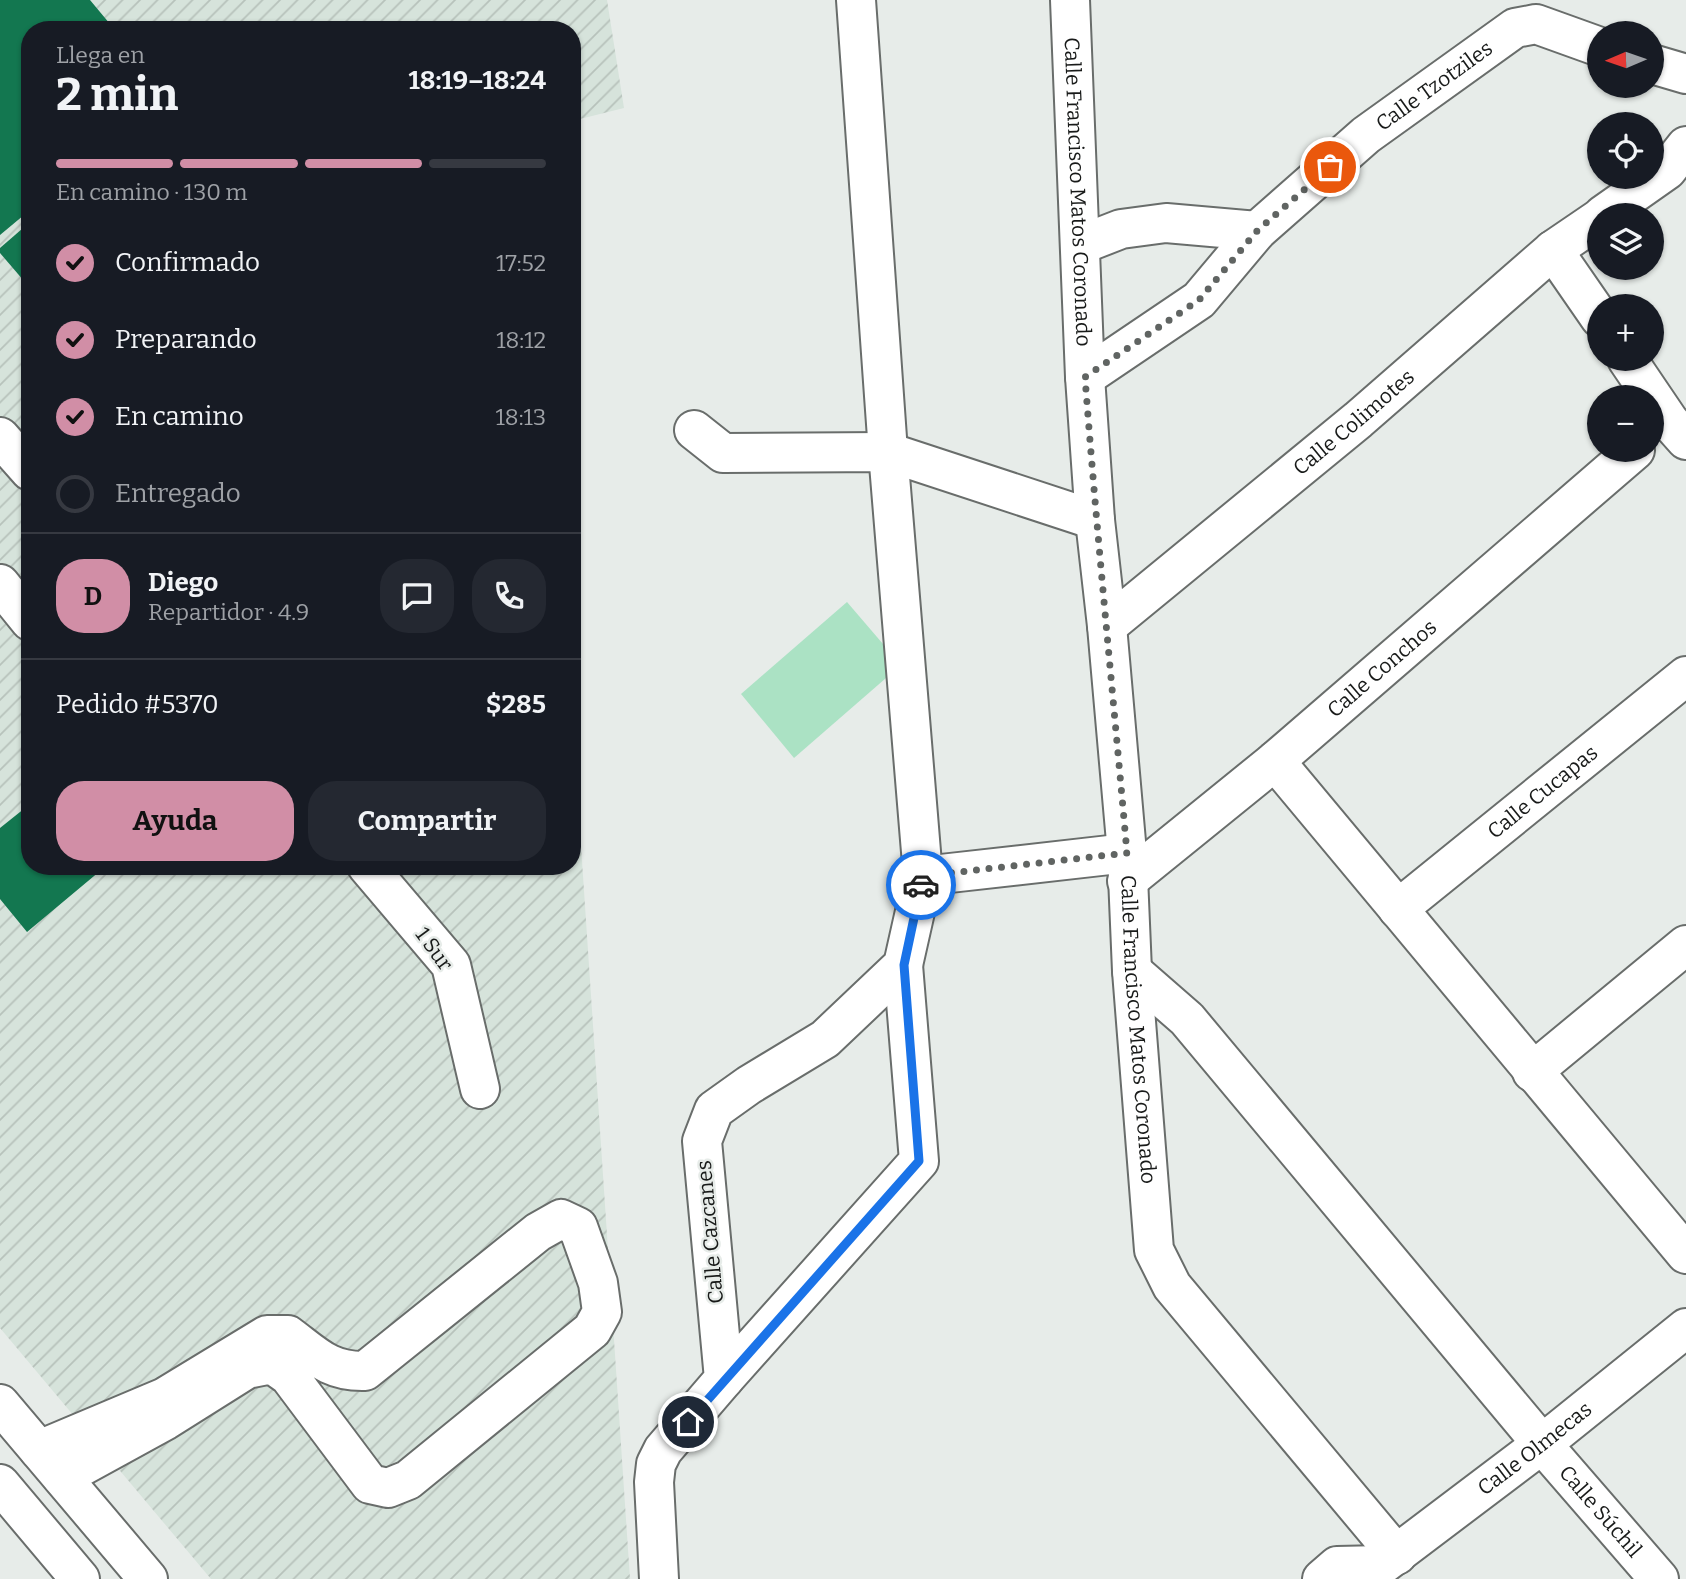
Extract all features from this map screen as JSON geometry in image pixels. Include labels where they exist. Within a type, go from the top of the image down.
[{"type":"street","points":[[659,1579],[654,1482],[656,1464],[663,1450],[919,1161],[904,965],[923,876],[888,452],[856,0]]},
{"type":"street","name":"Calle Francisco Matos Coronado","points":[[1070,0],[1085,377],[1095,520],[1107,626],[1127,867],[1132,971],[1154,1250],[1172,1286],[1386,1567]]},
{"type":"street","name":"Calle Tzotziles","points":[[1085,377],[1199,300],[1257,231],[1366,135],[1515,28],[1536,24],[1587,42]]},
{"type":"street","points":[[1664,68],[1686,74]]},
{"type":"street","name":"Calle Colimotes","points":[[1621,203],[1667,170],[1686,146]]},
{"type":"street","points":[[1080,245],[1121,229],[1166,223],[1257,231]]},
{"type":"street","name":"Calle Colimotes","points":[[1107,626],[1358,421],[1553,250],[1587,227]]},
{"type":"street","points":[[1553,250],[1587,299]]},
{"type":"street","points":[[1635,371],[1673,425]]},
{"type":"street","points":[[694,430],[723,453],[888,452],[1095,520]]},
{"type":"street","points":[[0,437],[21,461]]},
{"type":"street","name":"Calle Conchos","points":[[1127,867],[1275,761],[1621,462]]},
{"type":"street","points":[[0,584],[21,610]]},
{"type":"street","name":"Calle Cucapas","points":[[1398,909],[1686,676]]},
{"type":"street","points":[[1275,761],[1686,1254]]},
{"type":"street","points":[[923,876],[1127,867]]},
{"type":"street","name":"1 Sur","points":[[374,875],[451,965],[480,1089]]},
{"type":"street","points":[[1532,1072],[1686,945]]},
{"type":"street","name":"Calle Cazcanes","points":[[724,1379],[702,1141],[714,1110],[749,1085],[825,1040],[904,965]]},
{"type":"street","name":"Calle Súchil","points":[[1132,971],[1187,1019],[1542,1444],[1659,1579]]},
{"type":"street","points":[[561,1219],[578,1227],[598,1283],[602,1312],[592,1330],[408,1480],[388,1488],[370,1483],[289,1376],[272,1364],[247,1369],[166,1420],[51,1464],[267,1335],[288,1335],[323,1362],[347,1372],[365,1371],[538,1232],[561,1219]]},
{"type":"street","name":"Calle Olmecas","points":[[1386,1567],[1686,1328]]},
{"type":"street","points":[[0,1404],[148,1579]]},
{"type":"street","points":[[0,1484],[80,1579]]},
{"type":"street","points":[[1335,1575],[1386,1567]]},
{"type":"shaded area","points":[[0,0],[607,0],[624,108],[581,119],[581,21],[21,21],[21,875],[581,875],[581,846],[630,1579],[211,1579],[0,1328]]},
{"type":"green space","points":[[847,602],[901,665],[794,758],[741,694]]},
{"type":"building","points":[[0,0],[90,0],[108,21],[21,21],[21,218],[0,235]]},
{"type":"building","points":[[21,230],[21,278],[0,253],[0,248]]},
{"type":"building","points":[[21,811],[21,875],[95,875],[27,932],[0,899],[0,828]]},
{"type":"way so far","points":[[921,885],[923,876],[1127,853],[1095,520],[1085,377],[1199,300],[1257,231],[1330,167]]},
{"type":"route","points":[[688,1422],[919,1161],[904,965],[921,885]]}]
